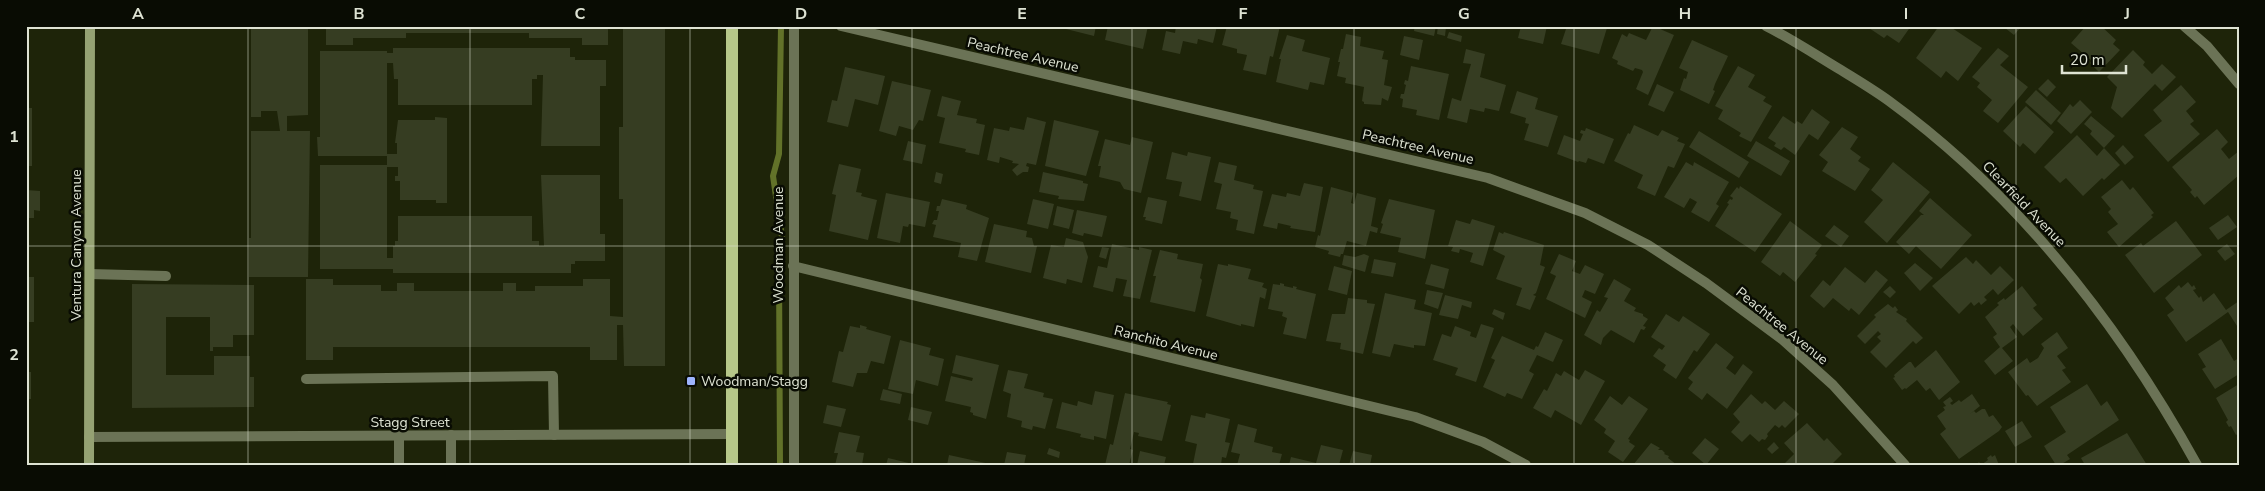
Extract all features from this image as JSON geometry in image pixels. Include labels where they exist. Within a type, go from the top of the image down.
[{"type":"main road","points":[[732,26],[732,465]]},
{"type":"street","name":"Ventura Canyon Avenue","points":[[89,465],[90,26]]},
{"type":"street","name":"Woodman Avenue","points":[[794,26],[794,465]]},
{"type":"street","name":"Peachtree Avenue","points":[[841,26],[1488,178],[1585,213],[1648,245],[1706,283],[1783,340],[1833,385],[1905,465]]},
{"type":"street","name":"Clearfield Avenue","points":[[1766,26],[1791,38],[1888,101],[1976,173],[2054,253],[2118,337],[2166,410],[2197,465]]},
{"type":"street","points":[[2184,26],[2206,46],[2239,84]]},
{"type":"street","name":"Ranchito Avenue","points":[[793,266],[1415,418],[1483,442],[1526,465]]},
{"type":"street","points":[[90,274],[166,276]]},
{"type":"street","points":[[306,379],[553,376],[554,435]]},
{"type":"street","name":"Stagg Street","points":[[89,437],[732,434]]},
{"type":"street","points":[[451,435],[451,465]]},
{"type":"street","points":[[399,436],[399,465]]},
{"type":"building","points":[[251,26],[308,26],[308,115],[287,116],[287,131],[310,131],[308,277],[249,277],[251,131],[280,131],[277,111],[261,111],[261,117],[251,117]]},
{"type":"building","points":[[326,26],[608,26],[608,45],[582,45],[582,38],[529,38],[529,33],[406,33],[406,38],[353,38],[353,45],[326,45]]},
{"type":"building","points":[[623,26],[665,26],[665,366],[624,366],[623,325],[617,325],[617,360],[590,360],[590,347],[333,347],[333,360],[306,360],[306,279],[333,279],[333,285],[381,285],[381,291],[397,291],[397,283],[414,283],[414,291],[503,291],[503,283],[516,283],[516,291],[535,291],[535,286],[583,286],[583,279],[610,279],[610,316],[623,317],[623,199],[619,199],[619,127],[623,127]]},
{"type":"building","points":[[1054,26],[1096,26],[1094,36]]},
{"type":"building","points":[[1108,26],[1148,26],[1143,49],[1105,40]]},
{"type":"building","points":[[1176,26],[1217,26],[1213,43],[1198,39],[1197,44],[1183,41],[1180,54],[1162,50],[1166,31],[1175,33]]},
{"type":"building","points":[[1227,26],[1280,26],[1273,57],[1270,56],[1266,75],[1243,70],[1247,55],[1237,53],[1237,49],[1222,45]]},
{"type":"building","points":[[1415,26],[1436,26],[1434,36],[1414,31]]},
{"type":"building","points":[[1438,26],[1446,27],[1445,36],[1437,34]]},
{"type":"building","points":[[1521,26],[1547,26],[1543,44],[1518,38]]},
{"type":"building","points":[[1567,26],[1601,26],[1607,28],[1599,54],[1561,44]]},
{"type":"building","points":[[1653,26],[1674,35],[1648,95],[1636,89],[1643,72],[1642,70],[1635,68],[1633,71],[1617,64],[1618,61],[1612,58],[1622,34],[1627,37],[1629,33],[1646,40]]},
{"type":"building","points":[[1866,26],[1911,26],[1899,43],[1887,35],[1884,38]]},
{"type":"building","points":[[1939,26],[1949,26],[1982,48],[1958,81],[1946,71],[1941,78],[1916,58]]},
{"type":"building","points":[[2007,26],[2022,26],[2014,35],[2005,28]]},
{"type":"building","points":[[2086,26],[2101,26],[2116,40],[2113,44],[2120,50],[2099,72],[2090,63],[2092,61],[2071,43]]},
{"type":"building","points":[[1449,32],[1462,36],[1461,42],[1447,38]]},
{"type":"building","points":[[1346,34],[1361,37],[1360,46],[1384,51],[1382,59],[1388,60],[1384,85],[1392,87],[1388,101],[1382,98],[1381,105],[1364,104],[1362,101],[1364,87],[1345,83],[1346,78],[1337,76],[1340,62],[1338,62]]},
{"type":"building","points":[[1287,35],[1305,40],[1302,51],[1330,58],[1324,85],[1310,82],[1308,90],[1276,82],[1281,59],[1279,59]]},
{"type":"building","points":[[1404,36],[1423,40],[1419,60],[1400,55]]},
{"type":"building","points":[[1692,40],[1728,56],[1715,84],[1713,90],[1715,91],[1709,104],[1680,90],[1688,72],[1679,68]]},
{"type":"building","points":[[393,48],[570,48],[570,57],[575,57],[575,60],[606,60],[606,86],[600,86],[600,146],[541,146],[543,75],[537,75],[537,79],[532,79],[532,105],[398,105],[398,79],[394,79],[393,63],[387,63],[387,154],[397,154],[397,143],[395,143],[398,120],[435,120],[435,117],[447,118],[447,203],[436,203],[436,200],[400,200],[400,181],[395,181],[395,176],[398,176],[398,167],[387,167],[387,258],[393,258],[393,246],[395,246],[395,241],[398,241],[398,216],[532,216],[532,241],[539,241],[539,246],[544,246],[541,175],[600,175],[600,234],[605,234],[605,261],[575,261],[575,264],[571,264],[571,273],[393,273],[393,269],[320,269],[320,165],[387,165],[387,156],[318,156],[317,137],[320,137],[320,51],[387,51],[387,53],[393,53]]},
{"type":"building","points":[[1998,48],[2009,56],[2000,65],[2028,87],[1998,123],[1983,111],[1992,100],[1977,87],[1980,83],[1972,77]]},
{"type":"building","points":[[1466,49],[1485,54],[1480,77],[1506,85],[1499,111],[1485,108],[1484,112],[1470,109],[1467,123],[1447,118],[1452,98],[1461,101],[1471,64],[1463,63]]},
{"type":"building","points":[[2133,50],[2145,62],[2143,65],[2152,74],[2162,64],[2176,77],[2162,91],[2155,84],[2122,118],[2111,108],[2117,87],[2107,77]]},
{"type":"building","points":[[1411,66],[1449,74],[1439,120],[1416,115],[1417,110],[1402,107],[1403,99],[1400,98],[1401,94],[1404,94],[1405,80],[1408,81]]},
{"type":"building","points":[[1738,66],[1755,75],[1748,87],[1766,97],[1763,101],[1772,106],[1751,142],[1739,136],[1741,133],[1718,119],[1723,110],[1715,106]]},
{"type":"building","points":[[845,67],[885,76],[878,105],[855,99],[848,127],[827,122],[832,100],[837,101]]},
{"type":"building","points":[[2048,79],[2056,87],[2047,97],[2038,89]]},
{"type":"building","points":[[892,81],[931,90],[923,121],[919,120],[913,130],[899,126],[896,136],[879,131]]},
{"type":"building","points":[[1657,84],[1674,92],[1664,112],[1648,105]]},
{"type":"building","points":[[2181,85],[2196,102],[2186,111],[2194,121],[2190,124],[2200,134],[2168,162],[2144,135],[2162,121],[2153,110]]},
{"type":"building","points":[[2036,90],[2061,113],[2051,125],[2025,102]]},
{"type":"building","points":[[1517,91],[1538,98],[1535,109],[1558,116],[1548,147],[1524,140],[1529,124],[1525,123],[1526,118],[1510,113]]},
{"type":"building","points":[[942,96],[961,101],[957,115],[977,119],[976,123],[985,125],[979,155],[965,152],[966,149],[939,143],[945,118],[937,116]]},
{"type":"building","points":[[2080,100],[2092,112],[2071,134],[2057,121],[2070,104],[2073,107]]},
{"type":"building","points":[[2026,106],[2054,132],[2035,154],[2023,143],[2020,147],[2003,131]]},
{"type":"building","points":[[26,108],[32,108],[32,166],[26,166]]},
{"type":"building","points":[[1812,109],[1830,122],[1818,140],[1809,134],[1795,155],[1784,147],[1781,150],[1774,146],[1776,143],[1768,138],[1783,116],[1795,124],[1797,121],[1802,124]]},
{"type":"building","points":[[2091,116],[2115,136],[2104,148],[2090,134],[2092,131],[2084,124]]},
{"type":"building","points":[[1027,117],[1046,122],[1036,165],[1027,163],[1026,166],[1029,167],[1028,172],[1023,172],[1017,176],[1012,170],[1019,164],[1000,157],[999,163],[987,160],[994,128],[1009,131],[1010,127],[1024,130]]},
{"type":"building","points":[[1054,120],[1099,131],[1086,176],[1045,166]]},
{"type":"building","points":[[1634,125],[1658,136],[1662,130],[1679,138],[1677,141],[1685,144],[1674,168],[1668,166],[1655,196],[1637,188],[1643,175],[1614,161]]},
{"type":"building","points":[[1842,127],[1858,137],[1850,149],[1861,157],[1858,161],[1870,169],[1855,191],[1822,171],[1828,162],[1819,155]]},
{"type":"building","points":[[1586,128],[1614,139],[1604,164],[1588,158],[1586,163],[1578,162],[1557,154],[1564,135],[1580,141],[1583,134],[1580,133],[1581,130],[1585,131]]},
{"type":"building","points":[[2217,129],[2228,142],[2221,149],[2229,159],[2239,151],[2239,175],[2204,205],[2197,196],[2195,198],[2190,192],[2192,190],[2172,167]]},
{"type":"building","points":[[1699,131],[1749,162],[1739,178],[1689,147]]},
{"type":"building","points":[[2077,135],[2097,156],[2104,148],[2120,165],[2104,180],[2102,178],[2083,196],[2066,178],[2060,183],[2044,167]]},
{"type":"building","points":[[1132,137],[1153,142],[1141,193],[1124,189],[1120,182],[1099,177],[1101,166],[1098,166],[1105,139],[1130,145]]},
{"type":"building","points":[[908,141],[926,145],[922,164],[903,160]]},
{"type":"building","points":[[1756,141],[1790,161],[1781,176],[1747,156]]},
{"type":"building","points":[[2123,145],[2134,157],[2125,165],[2115,153]]},
{"type":"building","points":[[1172,152],[1187,156],[1188,152],[1211,157],[1201,201],[1179,196],[1182,182],[1166,179]]},
{"type":"building","points":[[1219,162],[1237,166],[1234,180],[1254,185],[1253,189],[1263,191],[1254,234],[1236,230],[1238,220],[1230,218],[1231,212],[1216,209],[1222,184],[1214,182]]},
{"type":"building","points":[[1686,162],[1693,166],[1694,162],[1729,182],[1716,204],[1719,206],[1709,222],[1691,212],[1697,202],[1690,198],[1684,208],[1664,197]]},
{"type":"building","points":[[1893,162],[1930,192],[1887,243],[1864,222],[1883,200],[1871,190]]},
{"type":"building","points":[[839,164],[861,169],[856,192],[862,193],[861,196],[877,200],[868,240],[829,231],[836,195],[832,194]]},
{"type":"building","points":[[936,172],[943,174],[941,184],[934,182]]},
{"type":"building","points":[[1043,172],[1083,181],[1083,183],[1088,184],[1084,201],[1058,199],[1059,196],[1039,192]]},
{"type":"building","points":[[2122,180],[2130,190],[2133,187],[2154,213],[2151,215],[2153,217],[2119,247],[2107,232],[2118,224],[2108,212],[2111,209],[2101,197]]},
{"type":"building","points":[[1304,183],[1323,187],[1315,232],[1290,228],[1291,226],[1278,223],[1277,229],[1263,226],[1272,194],[1286,197],[1287,193],[1300,196]]},
{"type":"building","points":[[1740,186],[1782,214],[1755,252],[1715,226],[1729,204],[1727,203],[1733,198],[1730,196]]},
{"type":"building","points":[[1331,187],[1353,193],[1351,203],[1354,204],[1357,193],[1376,198],[1371,226],[1378,228],[1377,233],[1370,231],[1366,246],[1347,241],[1343,254],[1340,257],[1328,254],[1329,251],[1315,247],[1318,235],[1320,236]]},
{"type":"building","points":[[26,190],[40,191],[40,211],[34,210],[34,218],[26,218]]},
{"type":"building","points":[[886,193],[930,202],[925,227],[909,224],[908,227],[903,226],[900,243],[877,238]]},
{"type":"building","points":[[1148,197],[1167,201],[1162,224],[1145,220],[1146,217],[1143,217]]},
{"type":"building","points":[[1930,198],[1972,235],[1941,269],[1916,246],[1909,254],[1896,242],[1921,215],[1924,215],[1919,211]]},
{"type":"building","points":[[942,199],[967,205],[966,209],[989,218],[977,261],[958,257],[961,243],[933,237],[936,225],[932,224],[934,220],[937,220],[939,211],[936,211],[937,206],[940,206]]},
{"type":"building","points":[[1033,199],[1054,204],[1048,229],[1027,224]]},
{"type":"building","points":[[1389,199],[1435,210],[1425,259],[1398,252],[1401,238],[1380,233],[1383,224],[1381,223]]},
{"type":"building","points":[[1057,206],[1074,210],[1069,229],[1053,225]]},
{"type":"building","points":[[1077,210],[1107,216],[1102,237],[1084,233],[1083,236],[1072,233]]},
{"type":"building","points":[[2228,215],[2237,227],[2218,240],[2209,228]]},
{"type":"building","points":[[1472,219],[1495,226],[1483,266],[1470,262],[1473,253],[1460,249],[1459,253],[1451,251],[1453,247],[1448,246],[1456,220],[1470,224]]},
{"type":"building","points":[[1790,221],[1822,245],[1815,254],[1817,255],[1795,282],[1783,272],[1780,276],[1761,262]]},
{"type":"building","points":[[2176,221],[2202,255],[2154,293],[2125,255],[2141,243],[2143,246]]},
{"type":"building","points":[[994,224],[1027,231],[1026,237],[1032,238],[1034,246],[1037,246],[1031,273],[985,262]]},
{"type":"building","points":[[1834,225],[1849,236],[1841,247],[1825,236]]},
{"type":"building","points":[[1499,232],[1544,245],[1540,265],[1545,267],[1536,293],[1533,295],[1536,296],[1530,310],[1516,305],[1522,288],[1496,279],[1505,256],[1493,250]]},
{"type":"building","points":[[1066,238],[1083,242],[1088,257],[1082,283],[1067,279],[1066,284],[1043,278],[1051,245],[1064,247]]},
{"type":"building","points":[[1112,244],[1139,250],[1139,247],[1152,250],[1140,299],[1123,296],[1127,280],[1116,278],[1113,292],[1093,287],[1098,266],[1107,268]]},
{"type":"building","points":[[2227,244],[2235,254],[2225,261],[2217,251]]},
{"type":"building","points":[[1102,247],[1109,248],[1106,259],[1099,257]]},
{"type":"building","points":[[1160,250],[1178,254],[1177,259],[1203,264],[1200,278],[1202,280],[1195,312],[1150,302],[1156,276],[1153,276]]},
{"type":"building","points":[[1364,254],[1369,256],[1365,272],[1342,265],[1344,255],[1355,257]]},
{"type":"building","points":[[1559,254],[1576,261],[1572,271],[1580,274],[1585,265],[1604,274],[1595,294],[1585,290],[1582,297],[1592,302],[1585,318],[1546,299],[1556,276],[1550,273]]},
{"type":"building","points":[[1966,257],[1973,264],[1976,260],[1991,275],[2000,266],[2014,280],[1998,295],[1993,289],[1984,297],[1987,300],[1981,305],[1979,302],[1974,306],[1971,302],[1959,314],[1932,286]]},
{"type":"building","points":[[1374,259],[1396,263],[1393,277],[1371,273]]},
{"type":"building","points":[[1915,263],[1933,278],[1920,291],[1904,273]]},
{"type":"building","points":[[1218,264],[1251,269],[1248,279],[1264,283],[1262,287],[1267,289],[1265,299],[1260,297],[1254,327],[1241,324],[1241,326],[1206,316]]},
{"type":"building","points":[[1431,264],[1449,269],[1444,289],[1425,284]]},
{"type":"building","points":[[1334,266],[1352,271],[1347,295],[1328,290]]},
{"type":"building","points":[[1845,267],[1865,283],[1876,270],[1888,280],[1859,315],[1851,308],[1849,311],[1833,298],[1824,308],[1810,296],[1823,280],[1830,286]]},
{"type":"building","points":[[26,277],[34,277],[34,322],[26,322]]},
{"type":"building","points":[[1614,279],[1631,289],[1624,301],[1636,308],[1634,311],[1643,314],[1648,319],[1643,326],[1646,327],[1644,330],[1641,329],[1634,343],[1611,330],[1603,338],[1601,345],[1584,335],[1597,310],[1600,312],[1608,298],[1604,297]]},
{"type":"building","points":[[2188,282],[2192,287],[2194,285],[2196,289],[2193,290],[2199,298],[2201,296],[2203,302],[2214,293],[2226,310],[2239,301],[2239,329],[2228,312],[2186,342],[2167,315],[2174,310],[2165,298],[2179,285],[2181,288]]},
{"type":"building","points":[[1280,283],[1284,284],[1284,286],[1297,287],[1296,289],[1316,294],[1306,339],[1283,334],[1287,318],[1282,316],[1283,312],[1268,309],[1273,284],[1280,285]]},
{"type":"building","points":[[132,284],[254,285],[254,335],[233,335],[233,347],[213,347],[213,351],[210,351],[210,317],[166,317],[166,375],[214,375],[214,356],[250,356],[250,377],[254,377],[254,407],[132,408]]},
{"type":"building","points":[[1890,286],[1896,292],[1890,298],[1883,292]]},
{"type":"building","points":[[2022,286],[2037,305],[2033,308],[2043,319],[2023,336],[2013,324],[2010,327],[2017,337],[2002,348],[2013,361],[1995,375],[1984,361],[2000,347],[1993,337],[1997,334],[1985,317],[1999,305],[1997,303],[2004,298],[2005,300]]},
{"type":"building","points":[[1427,290],[1443,293],[1438,309],[1424,304]]},
{"type":"building","points":[[1385,293],[1416,300],[1414,309],[1432,313],[1425,346],[1414,345],[1414,348],[1394,344],[1390,357],[1372,353]]},
{"type":"building","points":[[1445,295],[1472,302],[1471,308],[1462,305],[1458,319],[1439,315]]},
{"type":"building","points":[[1348,298],[1367,300],[1367,303],[1375,304],[1363,354],[1340,349],[1341,343],[1326,341],[1332,314],[1345,314]]},
{"type":"building","points":[[1888,304],[1893,308],[1895,306],[1898,310],[1896,312],[1907,319],[1906,321],[1923,338],[1916,344],[1913,341],[1886,368],[1870,352],[1881,341],[1877,337],[1881,334],[1878,331],[1865,344],[1857,336],[1876,317],[1874,315]]},
{"type":"building","points":[[1494,309],[1505,313],[1503,320],[1492,314]]},
{"type":"building","points":[[1666,314],[1679,322],[1683,316],[1710,334],[1697,352],[1694,350],[1676,379],[1663,370],[1666,365],[1653,356],[1659,348],[1662,350],[1665,346],[1651,337]]},
{"type":"building","points":[[1481,324],[1494,328],[1476,382],[1455,375],[1458,368],[1433,360],[1442,334],[1451,337],[1455,326],[1471,332],[1470,336],[1476,338]]},
{"type":"building","points":[[860,325],[867,327],[866,329],[891,336],[884,364],[871,361],[867,373],[857,373],[853,387],[832,382],[839,351],[843,352],[850,326],[860,328]]},
{"type":"building","points":[[1545,332],[1563,340],[1553,362],[1537,355],[1529,371],[1534,374],[1522,399],[1507,393],[1505,397],[1483,387],[1495,360],[1491,358],[1502,336],[1534,350],[1536,346],[1538,347]]},
{"type":"building","points":[[2057,332],[2068,348],[2057,356],[2066,368],[2062,370],[2071,382],[2037,406],[2028,395],[2026,396],[2008,372],[2027,358],[2030,363],[2038,358],[2044,348],[2041,344]]},
{"type":"building","points":[[2221,339],[2234,361],[2239,358],[2239,374],[2215,389],[2202,369],[2206,367],[2198,354]]},
{"type":"building","points":[[900,340],[931,348],[929,355],[944,359],[938,386],[916,380],[913,394],[888,389]]},
{"type":"building","points":[[1716,343],[1734,357],[1726,368],[1735,375],[1743,364],[1753,372],[1727,409],[1707,393],[1702,400],[1688,389],[1693,382],[1688,378]]},
{"type":"building","points":[[1936,350],[1960,382],[1939,400],[1930,388],[1926,391],[1917,380],[1902,390],[1893,378],[1895,377],[1894,375],[1909,362],[1915,368]]},
{"type":"building","points":[[956,355],[999,365],[986,419],[973,415],[970,412],[971,407],[945,401],[951,376],[972,381],[973,378],[952,373]]},
{"type":"building","points":[[1008,370],[1028,374],[1024,388],[1044,393],[1043,397],[1053,399],[1045,429],[1033,426],[1032,430],[1021,427],[1022,421],[1007,417],[1011,394],[1003,391]]},
{"type":"building","points":[[1585,370],[1605,381],[1581,425],[1555,410],[1551,418],[1533,408],[1544,389],[1547,391],[1556,373],[1561,376],[1564,371],[1579,380]]},
{"type":"building","points":[[26,372],[31,372],[31,399],[26,399]]},
{"type":"building","points":[[2087,384],[2101,406],[2107,401],[2119,420],[2067,455],[2070,459],[2060,465],[2056,465],[2044,446],[2066,432],[2050,407]]},
{"type":"building","points":[[2239,384],[2239,433],[2236,435],[2231,426],[2229,427],[2226,422],[2228,420],[2216,398]]},
{"type":"building","points":[[883,389],[902,394],[900,404],[880,400]]},
{"type":"building","points":[[1095,391],[1114,395],[1106,439],[1094,436],[1094,440],[1080,437],[1081,434],[1056,428],[1062,402],[1077,406],[1078,401],[1092,405]]},
{"type":"building","points":[[1125,393],[1168,402],[1167,404],[1171,405],[1162,441],[1138,436],[1139,433],[1134,432],[1130,449],[1133,450],[1129,465],[1105,465],[1110,444],[1113,445]]},
{"type":"building","points":[[1751,394],[1762,404],[1765,401],[1775,410],[1784,401],[1799,414],[1785,428],[1782,425],[1779,428],[1775,425],[1767,434],[1768,436],[1765,440],[1762,439],[1759,442],[1750,434],[1742,442],[1731,432],[1740,422],[1733,414]]},
{"type":"building","points":[[1972,394],[1980,406],[1970,414],[1974,411],[1976,413],[1985,409],[1989,417],[1993,415],[2002,427],[1959,459],[1940,434],[1946,429],[1937,416],[1945,410],[1943,407],[1946,406],[1943,402],[1950,397],[1953,401],[1950,403],[1952,405],[1959,400],[1961,402]]},
{"type":"building","points":[[1610,396],[1622,405],[1629,396],[1648,409],[1628,439],[1635,446],[1623,462],[1608,452],[1615,441],[1604,433],[1606,429],[1594,420]]},
{"type":"building","points":[[827,405],[846,409],[841,427],[823,423]]},
{"type":"building","points":[[911,407],[932,412],[928,425],[908,420]]},
{"type":"building","points":[[1206,413],[1230,419],[1225,442],[1230,443],[1226,458],[1222,457],[1221,465],[1193,464],[1197,444],[1185,441],[1191,415],[1205,418]]},
{"type":"building","points":[[2022,421],[2032,437],[2015,447],[2005,431]]},
{"type":"building","points":[[1807,423],[1824,441],[1827,438],[1842,454],[1831,465],[1783,465],[1794,454],[1784,443]]},
{"type":"building","points":[[1238,424],[1257,429],[1254,442],[1273,447],[1272,452],[1282,454],[1279,465],[1237,465],[1240,454],[1231,452]]},
{"type":"building","points":[[839,432],[860,436],[856,452],[864,453],[862,465],[835,465],[838,453],[834,453]]},
{"type":"building","points":[[2127,433],[2147,465],[2085,465],[2081,458]]},
{"type":"building","points":[[1705,438],[1719,449],[1706,465],[1692,453]]},
{"type":"building","points":[[1774,442],[1779,448],[1772,454],[1767,449]]},
{"type":"building","points":[[1651,443],[1660,448],[1658,450],[1662,450],[1677,465],[1633,465]]},
{"type":"building","points":[[1321,445],[1343,450],[1339,465],[1289,465],[1291,457],[1316,463]]},
{"type":"building","points":[[1049,448],[1060,452],[1059,458],[1047,454]]},
{"type":"building","points":[[1140,451],[1166,457],[1164,465],[1137,465]]},
{"type":"building","points":[[1353,451],[1372,455],[1370,465],[1349,465]]},
{"type":"building","points":[[1007,452],[1026,455],[1024,465],[1004,465]]},
{"type":"building","points":[[949,455],[990,464],[990,465],[947,465]]},
{"type":"building","points":[[1991,455],[1992,457],[1995,455],[1999,465],[1981,465]]},
{"type":"building","points":[[888,458],[913,464],[886,465]]},
{"type":"waterway","points":[[780,465],[779,265],[782,237],[773,176],[779,154],[781,26]]},
{"type":"place","name":"Woodman/Stagg","points":[[691,381]]}]
